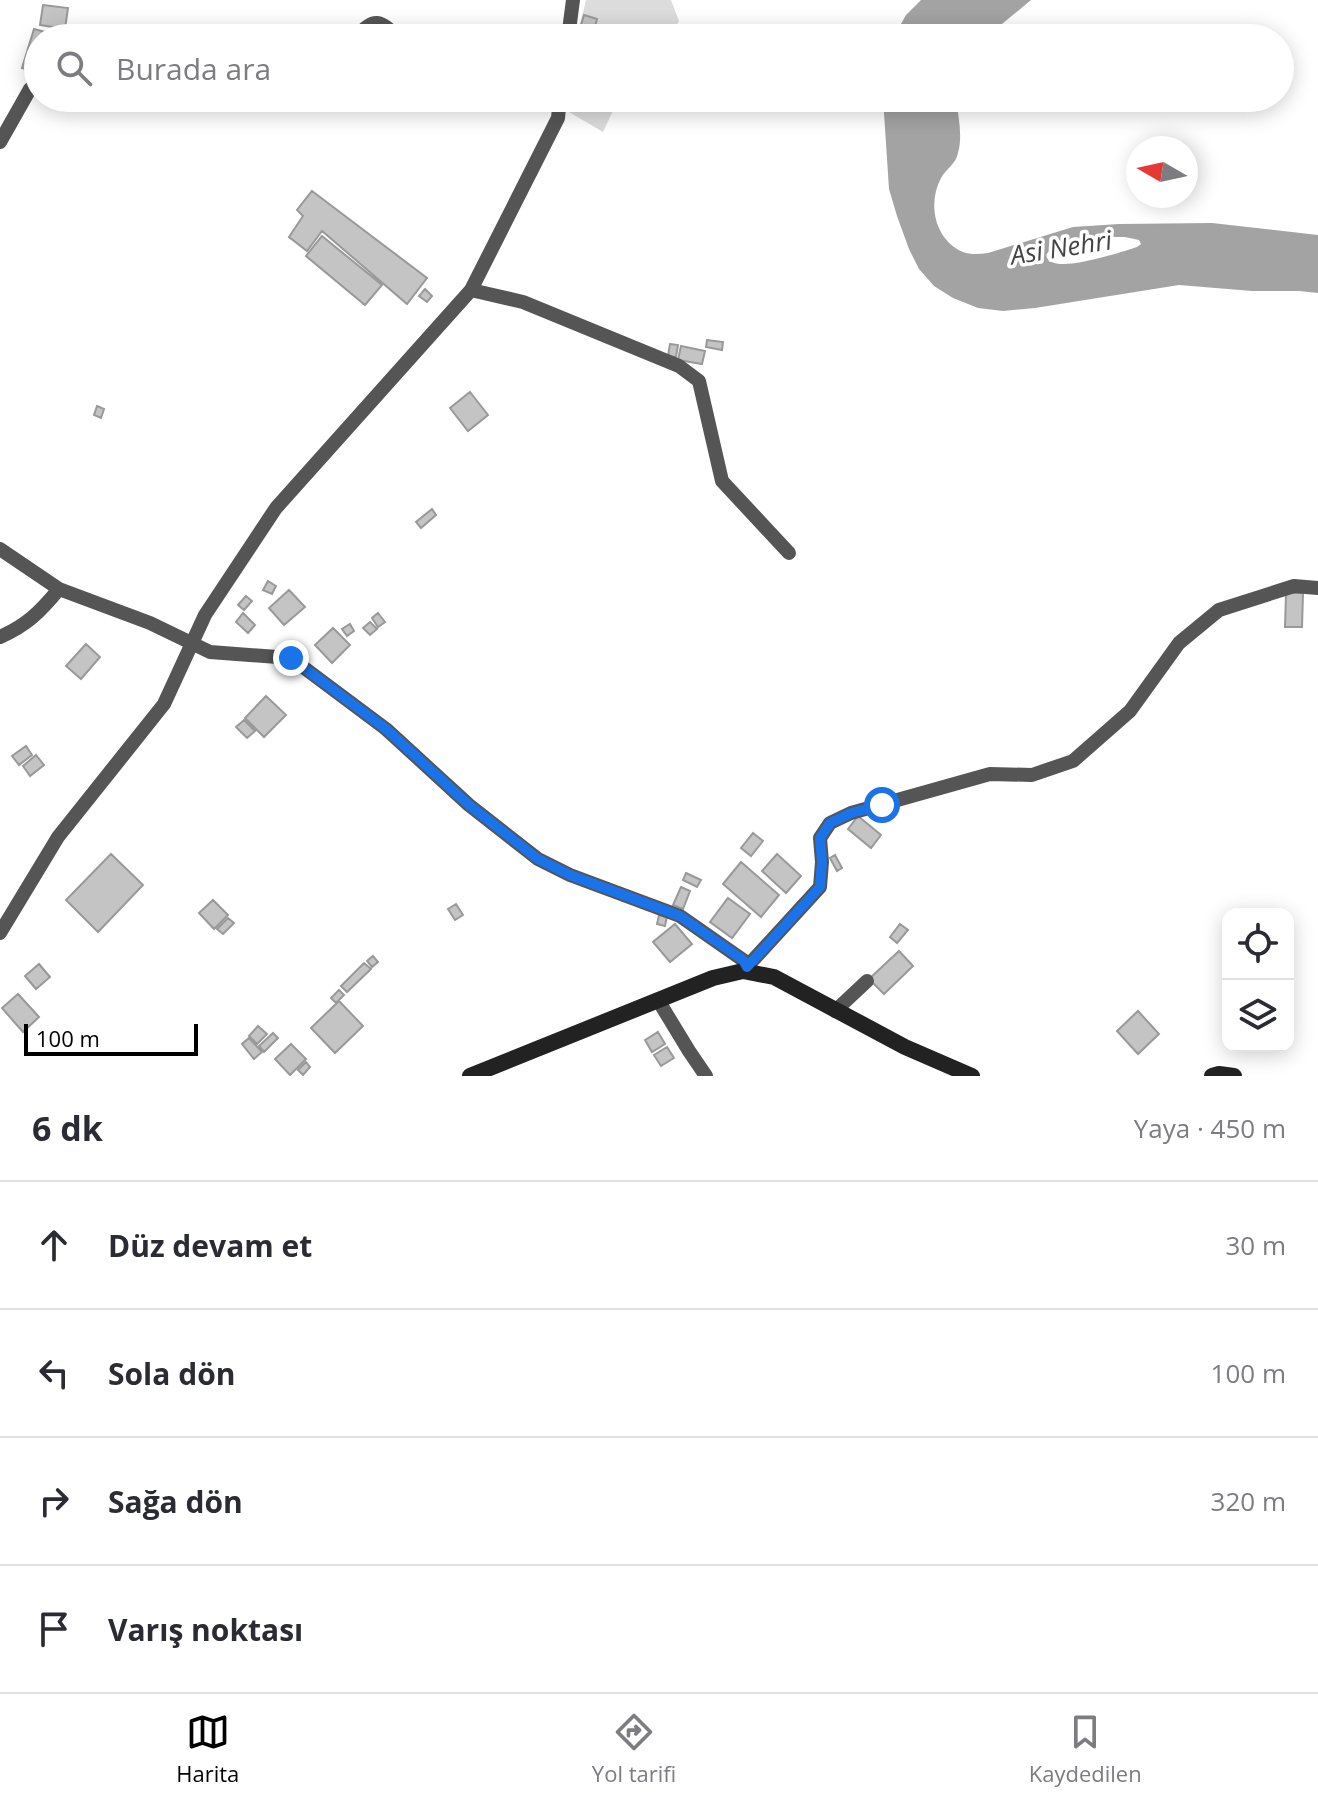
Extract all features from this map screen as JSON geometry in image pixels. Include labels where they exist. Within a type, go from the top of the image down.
[{"type":"street","points":[[570,24],[573,0]]},
{"type":"street","points":[[0,142],[24,100]]},
{"type":"street","points":[[0,933],[58,837],[164,704],[205,615],[276,508],[471,290],[559,112]]},
{"type":"street","points":[[471,290],[523,302],[679,366],[699,381],[722,481],[789,553]]},
{"type":"street","points":[[0,549],[59,589],[150,623],[210,652],[291,658],[386,729],[469,805],[538,859],[570,875],[680,916],[743,960],[745,969]]},
{"type":"street","points":[[745,969],[820,887],[820,838],[830,823],[851,813],[990,774],[1032,775],[1073,761],[1130,711],[1179,643],[1219,610],[1294,586],[1318,588]]},
{"type":"street","points":[[0,637],[22,627],[41,611],[59,589]]},
{"type":"street","points":[[470,1076],[713,978],[745,969],[774,977],[905,1047],[972,1076]]},
{"type":"street","points":[[835,1011],[867,981]]},
{"type":"street","points":[[658,1000],[706,1076]]},
{"type":"street","points":[[1212,1076],[1234,1076]]},
{"type":"shaded area","points":[[586,0],[671,0],[679,21],[677,24],[580,24]]},
{"type":"shaded area","points":[[921,0],[1031,0],[1002,24],[901,24]]},
{"type":"shaded area","points":[[569,112],[612,112],[603,132]]},
{"type":"shaded area","points":[[884,112],[958,112],[957,157],[937,188],[934,210],[946,239],[963,252],[988,253],[1073,227],[1119,224],[1212,223],[1318,235],[1318,293],[1179,285],[1035,308],[1003,311],[978,308],[934,286],[919,269],[889,189]],"holes":[[[1109,237],[1139,240],[1141,244],[1137,247],[1081,262],[1059,264],[1047,257],[1049,252],[1069,244]]]},
{"type":"building","points":[[43,5],[68,8],[66,24],[40,24]]},
{"type":"building","points":[[584,15],[597,19],[596,24],[581,24]]},
{"type":"building","points":[[312,191],[427,278],[407,304],[322,231],[307,251],[289,237],[303,216],[297,210]]},
{"type":"building","points":[[322,236],[382,285],[365,305],[306,256]]},
{"type":"building","points":[[425,289],[432,296],[427,302],[419,296]]},
{"type":"building","points":[[707,340],[723,342],[722,350],[706,347]]},
{"type":"building","points":[[670,344],[678,345],[676,357],[668,356]]},
{"type":"building","points":[[681,346],[705,351],[702,364],[678,360]]},
{"type":"building","points":[[470,392],[488,415],[468,431],[450,408]]},
{"type":"building","points":[[97,406],[104,409],[101,418],[94,415]]},
{"type":"building","points":[[432,509],[436,515],[421,528],[416,522]]},
{"type":"building","points":[[268,581],[276,586],[272,594],[263,590]]},
{"type":"building","points":[[289,590],[305,607],[284,625],[269,608]]},
{"type":"building","points":[[1286,593],[1303,593],[1302,627],[1285,627]]},
{"type":"building","points":[[246,596],[252,601],[244,610],[238,605]]},
{"type":"building","points":[[243,613],[255,625],[248,633],[236,622]]},
{"type":"building","points":[[378,613],[385,622],[378,627],[372,618]]},
{"type":"building","points":[[370,622],[377,629],[370,635],[363,628]]},
{"type":"building","points":[[350,624],[354,631],[347,636],[342,629]]},
{"type":"building","points":[[333,628],[350,645],[332,663],[315,645]]},
{"type":"building","points":[[86,644],[100,657],[81,679],[66,666]]},
{"type":"building","points":[[266,696],[286,715],[264,737],[245,718]]},
{"type":"building","points":[[244,720],[255,731],[247,738],[236,727]]},
{"type":"building","points":[[26,746],[32,755],[19,765],[12,756]]},
{"type":"building","points":[[36,755],[44,765],[30,776],[23,766]]},
{"type":"building","points":[[858,816],[881,835],[871,848],[848,829]]},
{"type":"building","points":[[753,833],[763,841],[751,856],[741,848]]},
{"type":"building","points":[[111,854],[143,885],[98,932],[66,900]]},
{"type":"building","points":[[777,854],[801,876],[786,893],[762,871]]},
{"type":"building","points":[[835,855],[842,868],[837,871],[830,858]]},
{"type":"building","points":[[741,862],[779,895],[761,917],[723,884]]},
{"type":"building","points":[[686,873],[701,880],[697,887],[683,880]]},
{"type":"building","points":[[681,887],[690,891],[683,909],[673,905]]},
{"type":"building","points":[[728,898],[750,914],[732,938],[710,922]]},
{"type":"building","points":[[213,900],[228,915],[214,929],[199,913]]},
{"type":"building","points":[[456,904],[463,915],[455,920],[448,909]]},
{"type":"building","points":[[659,915],[667,916],[665,926],[657,924]]},
{"type":"building","points":[[228,918],[234,923],[223,934],[217,929]]},
{"type":"building","points":[[675,924],[692,944],[670,962],[653,942]]},
{"type":"building","points":[[900,924],[908,930],[897,943],[890,937]]},
{"type":"building","points":[[899,951],[913,966],[884,994],[869,979]]},
{"type":"building","points":[[373,956],[378,962],[372,967],[367,961]]},
{"type":"building","points":[[364,963],[371,969],[347,992],[341,986]]},
{"type":"building","points":[[39,964],[50,977],[36,989],[25,976]]},
{"type":"building","points":[[339,990],[344,995],[336,1003],[331,998]]},
{"type":"building","points":[[18,994],[39,1017],[23,1032],[2,1008]]},
{"type":"building","points":[[339,1001],[363,1026],[335,1053],[311,1028]]},
{"type":"building","points":[[1138,1011],[1159,1034],[1138,1054],[1117,1031]]},
{"type":"building","points":[[258,1026],[267,1034],[257,1044],[249,1036]]},
{"type":"building","points":[[658,1032],[665,1044],[652,1052],[645,1040]]},
{"type":"building","points":[[273,1033],[278,1038],[264,1052],[259,1046]]},
{"type":"building","points":[[249,1038],[262,1052],[254,1059],[242,1044]]},
{"type":"building","points":[[291,1044],[306,1059],[290,1075],[275,1059]]},
{"type":"building","points":[[667,1047],[674,1058],[661,1066],[654,1055]]},
{"type":"building","points":[[306,1062],[310,1067],[303,1075],[298,1070]]},
{"type":"route","points":[[291,658],[386,729],[469,805],[538,859],[570,875],[680,916],[743,960],[747,967],[820,887],[820,838],[830,823],[851,813],[882,805]]},
{"type":"water label","name":"Asi Nehri","points":[[1061,247]]}]
